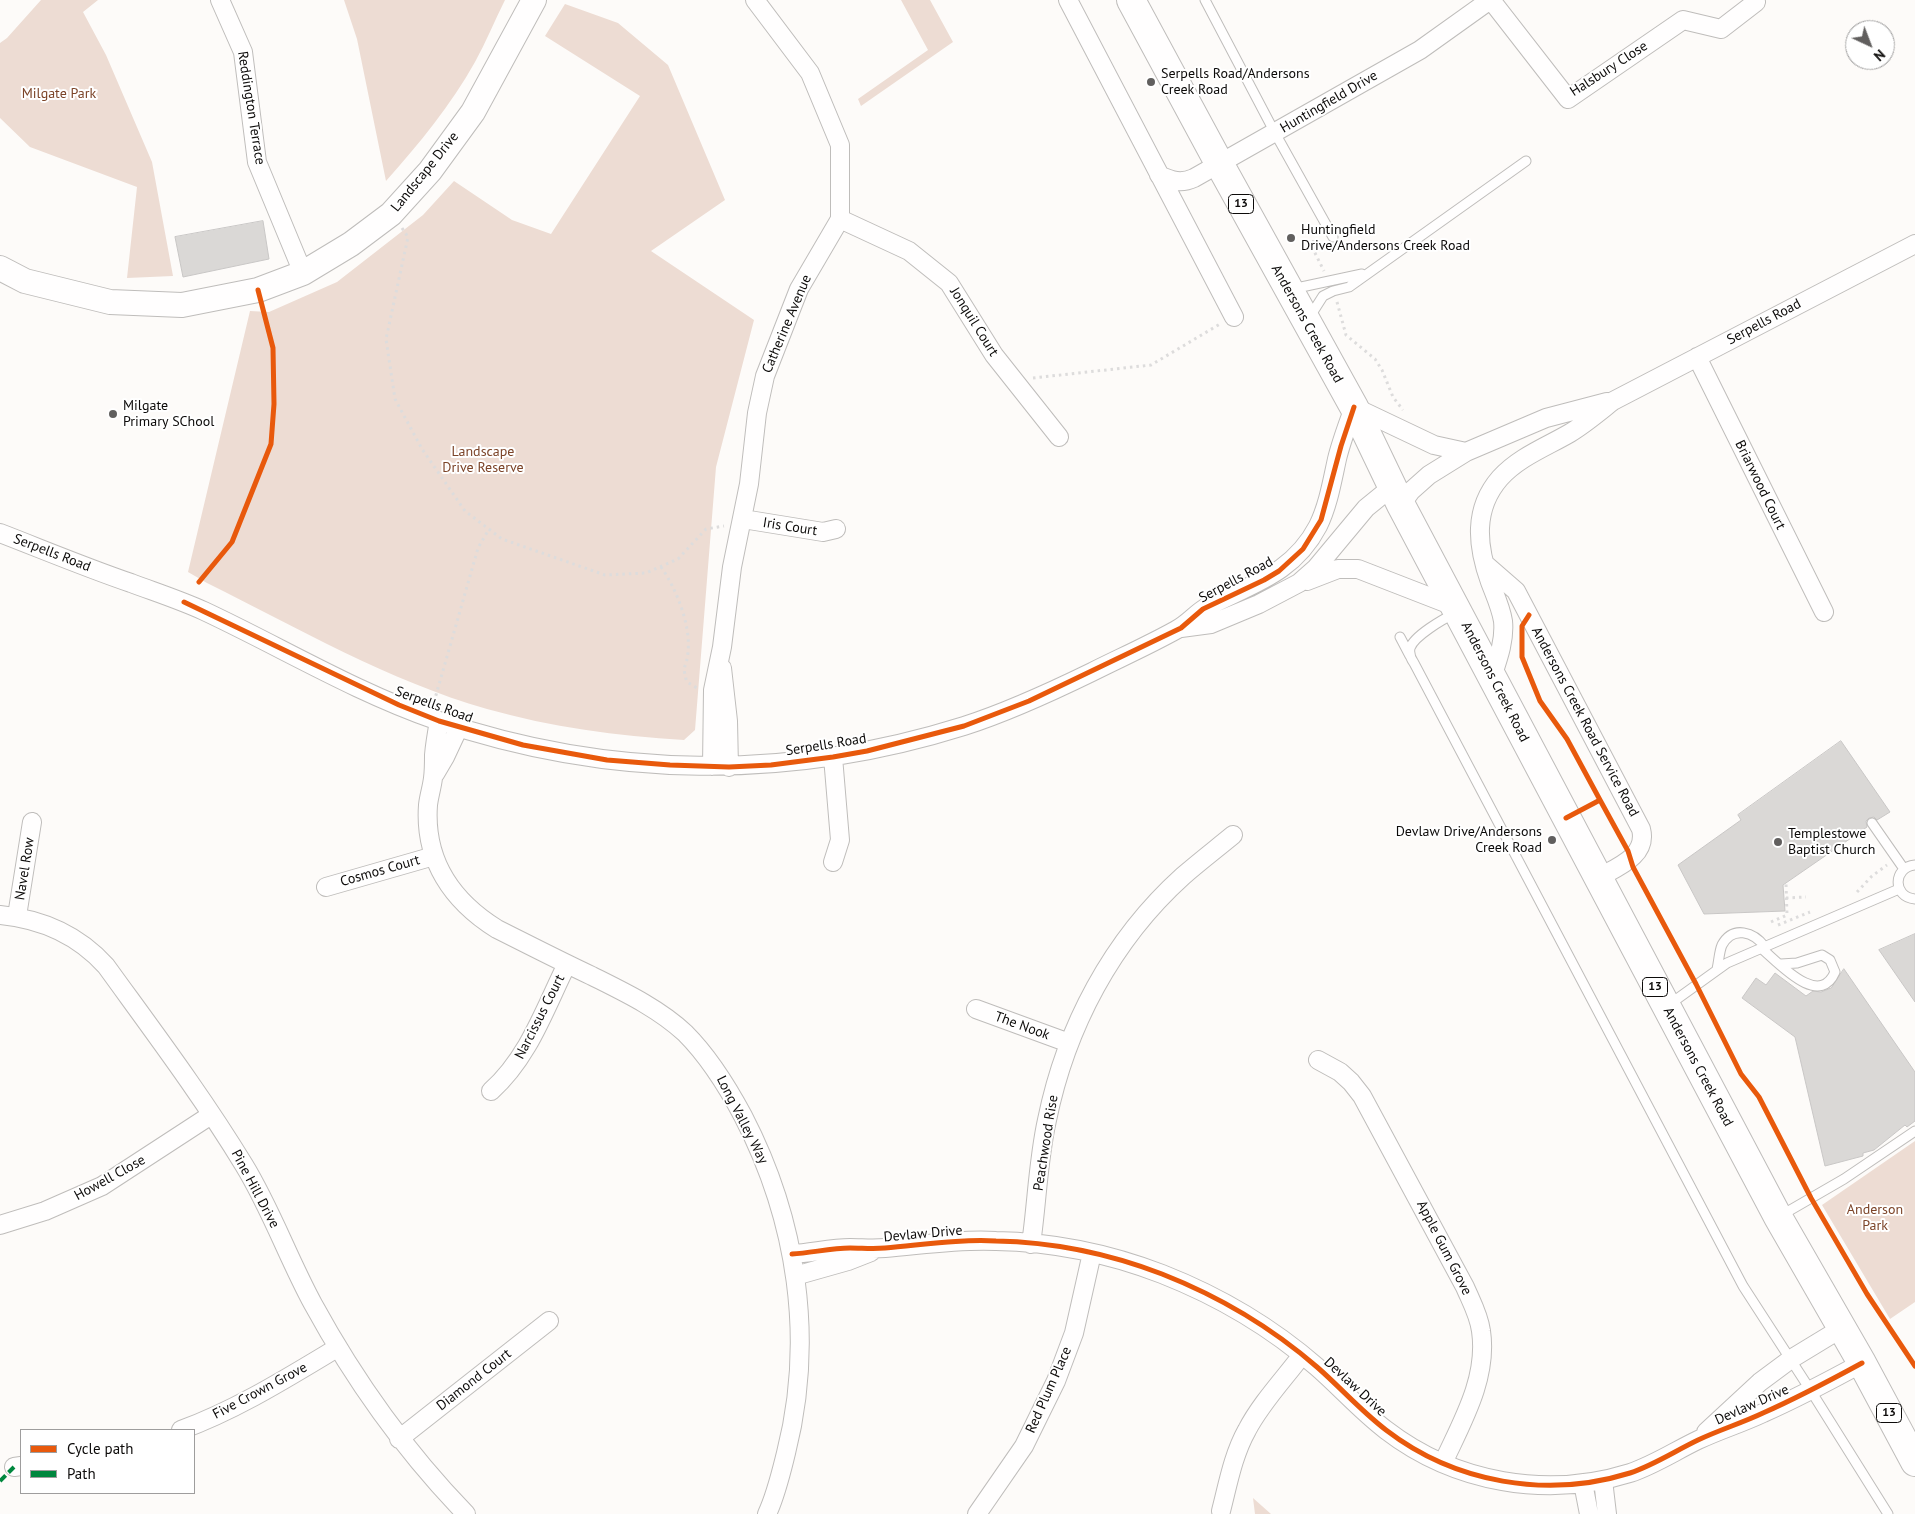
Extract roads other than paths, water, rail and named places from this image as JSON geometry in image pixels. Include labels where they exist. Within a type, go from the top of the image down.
[{"type":"main road","name":"Andersons Creek Road","points":[[1131,0],[1354,407],[1397,495],[1492,677],[1778,1217],[1862,1363],[1915,1462]]},
{"type":"main road","name":"Andersons Creek Road","points":[[1862,1363],[1915,1438]]},
{"type":"street","name":"Reddington Terrace","points":[[220,0],[243,52],[257,162],[303,272]]},
{"type":"street","name":"Landscape Drive","points":[[0,268],[25,281],[110,302],[182,304],[258,290],[303,272],[351,244],[391,214],[430,171],[473,112],[534,0]]},
{"type":"street","points":[[755,0],[810,73],[840,146],[840,219]]},
{"type":"street","points":[[1068,0],[1234,317]]},
{"type":"street","name":"Huntingfield Drive","points":[[1160,176],[1175,182],[1194,178],[1420,50],[1491,0]]},
{"type":"street","name":"Halsbury Close","points":[[1491,0],[1568,99],[1683,20],[1720,29],[1756,2]]},
{"type":"street","name":"Jonquil Court","points":[[840,219],[909,251],[949,283],[994,355],[1059,437]]},
{"type":"street","name":"Catherine Avenue","points":[[721,767],[713,690],[722,648],[732,567],[749,484],[757,414],[765,376],[799,289],[840,219]]},
{"type":"street","name":"Serpells Road","points":[[1492,677],[1501,645],[1503,620],[1479,545],[1481,515],[1488,497],[1500,479],[1520,461],[1579,428],[1613,401],[1915,244]]},
{"type":"street","name":"Briarwood Court","points":[[1697,357],[1824,612]]},
{"type":"street","name":"Serpells Road","points":[[1288,589],[1309,575],[1366,508],[1411,490],[1424,479],[1466,452],[1546,418],[1613,401]]},
{"type":"street","points":[[1354,407],[1434,445],[1466,452]]},
{"type":"street","name":"Serpells Road","points":[[0,533],[129,583],[184,602],[369,692],[434,719],[459,727],[523,745],[577,756],[639,763],[721,767],[771,765],[832,758],[867,751],[922,738],[998,714],[1069,683],[1181,628],[1203,610],[1279,571],[1303,549],[1317,527],[1326,506],[1338,457],[1354,407]]},
{"type":"street","name":"Iris Court","points":[[742,521],[823,532],[836,529]]},
{"type":"street","name":"Andersons Creek Road Service Road","points":[[1483,562],[1516,591],[1640,829],[1642,843],[1637,853],[1626,862],[1598,878]]},
{"type":"street","name":"Serpells Road","points":[[1181,628],[1211,624],[1325,573],[1348,568],[1364,571],[1458,610]]},
{"type":"street","points":[[1259,582],[1269,599]]},
{"type":"street","name":"Catherine Avenue","points":[[721,767],[728,721],[722,648]]},
{"type":"street","name":"Long Valley Way","points":[[434,719],[433,777],[428,805],[428,826],[434,856],[454,893],[475,914],[497,929],[627,993],[665,1017],[684,1032],[716,1070],[734,1100],[764,1160],[775,1191],[792,1254],[800,1360],[798,1399],[781,1475],[767,1514]]},
{"type":"street","name":"Long Valley Way","points":[[433,777],[459,727]]},
{"type":"street","points":[[832,758],[840,840],[833,862]]},
{"type":"street","name":"Navel Row","points":[[9,915],[32,822]]},
{"type":"street","name":"Peachwood Rise","points":[[1031,1244],[1046,1122],[1068,1043],[1092,992],[1122,944],[1136,927],[1182,877],[1233,835]]},
{"type":"street","name":"Cosmos Court","points":[[326,887],[434,856]]},
{"type":"street","name":"Pine Hill Drive","points":[[9,915],[36,921],[71,937],[96,956],[118,983],[244,1165],[259,1192],[293,1265],[337,1348],[374,1406],[399,1439],[466,1514]]},
{"type":"street","name":"Narcissus Court","points":[[491,1091],[513,1069],[524,1052],[567,964]]},
{"type":"street","name":"The Nook","points":[[976,1009],[1068,1043]]},
{"type":"street","name":"Apple Gum Grove","points":[[1318,1060],[1340,1072],[1351,1082],[1371,1110],[1465,1287],[1478,1317],[1482,1342],[1480,1371],[1471,1400],[1443,1464]]},
{"type":"street","name":"Howell Close","points":[[0,1225],[45,1211],[102,1186],[211,1115]]},
{"type":"street","name":"Devlaw Drive","points":[[792,1254],[847,1248],[881,1249],[962,1241],[997,1240],[1092,1254],[1144,1268],[1196,1289],[1252,1319],[1302,1355],[1385,1430],[1421,1454],[1480,1477],[1538,1486],[1583,1484],[1603,1480],[1654,1464],[1697,1441],[1811,1391],[1862,1363]]},
{"type":"street","name":"Devlaw Drive","points":[[795,1276],[848,1261],[881,1249]]},
{"type":"street","name":"Red Plum Place","points":[[977,1514],[1024,1446],[1056,1381],[1074,1333],[1092,1254]]},
{"type":"street","name":"Diamond Court","points":[[399,1439],[549,1321]]},
{"type":"street","name":"Devlaw Drive","points":[[1697,1441],[1760,1382],[1791,1359],[1842,1328]]},
{"type":"street","name":"Five Crown Grove","points":[[183,1429],[246,1400],[337,1348]]},
{"type":"street","points":[[1221,1512],[1235,1458],[1246,1430],[1256,1414],[1302,1355]]},
{"type":"street","points":[[1603,1480],[1607,1514]]},
{"type":"street","points":[[1583,1484],[1589,1514]]},
{"type":"lane","points":[[1205,0],[1275,133],[1333,237]]},
{"type":"lane","points":[[1306,322],[1320,300],[1333,291],[1347,288],[1466,205],[1526,160]]},
{"type":"lane","points":[[1289,290],[1368,272]]},
{"type":"lane","points":[[1412,660],[1410,649],[1414,642],[1458,610]]},
{"type":"lane","points":[[1400,637],[1743,1286],[1888,1514]]},
{"type":"lane","points":[[1872,823],[1904,869]]},
{"type":"lane","points":[[1915,865],[1904,869],[1898,878],[1899,889],[1906,896],[1915,898]]},
{"type":"lane","points":[[1666,1007],[1718,969],[1763,947],[1899,889]]},
{"type":"lane","points":[[1718,969],[1722,945],[1732,935],[1742,932],[1751,934],[1781,964],[1803,982],[1814,987],[1823,985],[1830,980],[1834,972],[1830,960],[1822,955],[1797,963],[1781,964]]},
{"type":"lane","points":[[1778,1217],[1844,1179],[1915,1131]]},
{"type":"place","name":"Serpells Road/Andersons Creek Road","points":[[1151,82]]},
{"type":"place","name":"Huntingfield Drive/Andersons Creek Road","points":[[1291,238]]},
{"type":"place","name":"Milgate Primary SChool","points":[[113,414]]},
{"type":"place","name":"Devlaw Drive/Andersons Creek Road","points":[[1552,840]]},
{"type":"place","name":"Templestowe Baptist Church","points":[[1778,842]]},
{"type":"park label","name":"Milgate Park","points":[[59,94]]},
{"type":"park label","name":"Landscape Drive Reserve","points":[[483,460]]},
{"type":"park label","name":"Anderson Park","points":[[1875,1218]]}]
